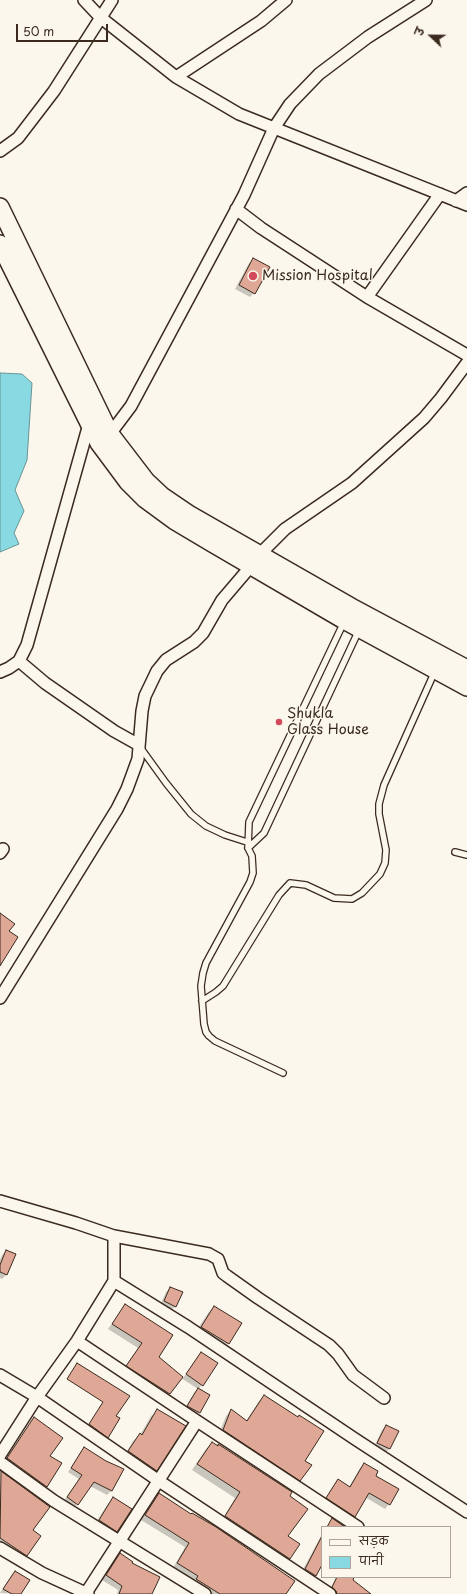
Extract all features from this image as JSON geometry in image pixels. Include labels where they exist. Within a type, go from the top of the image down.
[{"type":"main road","points":[[0,207],[94,419]]},
{"type":"main road","points":[[0,244],[128,482],[145,499],[175,521],[255,561],[363,622],[439,662],[467,669]]},
{"type":"main road","points":[[439,662],[467,687]]},
{"type":"street","points":[[84,0],[100,18],[176,77],[239,114],[467,205]]},
{"type":"street","points":[[0,151],[18,138],[54,91],[112,0]]},
{"type":"street","points":[[176,77],[261,21],[286,0]]},
{"type":"street","points":[[105,438],[131,406],[236,209],[274,128],[290,104],[319,74],[368,37],[426,0]]},
{"type":"street","points":[[456,201],[467,193]]},
{"type":"street","points":[[367,297],[440,194]]},
{"type":"street","points":[[236,209],[261,228],[367,297],[467,355]]},
{"type":"street","points":[[0,998],[117,809],[138,759],[142,711],[145,696],[157,671],[166,660],[194,642],[203,633],[222,600],[278,535],[362,475],[424,418],[467,363]]},
{"type":"street","points":[[0,672],[19,661],[27,645],[94,419]]},
{"type":"street","points":[[19,661],[45,683],[114,731],[139,746]]},
{"type":"street","points":[[0,1201],[76,1223],[114,1236],[209,1254],[218,1259],[223,1273],[329,1345],[338,1354],[353,1375],[384,1398]]},
{"type":"street","points":[[0,1455],[37,1397],[77,1341],[114,1281],[114,1236]]},
{"type":"street","points":[[114,1281],[188,1327],[467,1512]]},
{"type":"street","points":[[77,1341],[356,1526]]},
{"type":"street","points":[[0,1374],[37,1397],[159,1481],[330,1594]]},
{"type":"street","points":[[0,1548],[42,1573],[87,1593],[197,1421]]},
{"type":"street","points":[[0,1462],[54,1501],[204,1594]]},
{"type":"lane","points":[[283,1073],[215,1041],[206,1032],[201,986],[206,963],[250,882],[253,873],[249,822],[348,614]]},
{"type":"lane","points":[[250,844],[264,833],[363,622]]},
{"type":"lane","points":[[202,1000],[223,986],[279,895],[290,882],[306,885],[334,898],[352,899],[362,893],[380,874],[384,863],[386,850],[379,814],[379,804],[384,785],[439,662]]},
{"type":"lane","points":[[139,746],[191,814],[206,826],[250,844]]},
{"type":"lane","points":[[454,852],[467,855]]},
{"type":"water","points":[[0,373],[22,374],[32,383],[27,460],[15,490],[24,511],[14,533],[19,544],[0,552]]},
{"type":"building","points":[[253,258],[270,267],[255,294],[239,285]]},
{"type":"building","points":[[0,913],[15,924],[9,931],[18,937],[0,966]]},
{"type":"building","points":[[6,1250],[16,1254],[7,1275],[0,1272],[0,1265]]},
{"type":"building","points":[[170,1287],[183,1292],[176,1307],[164,1301]]},
{"type":"building","points":[[125,1304],[173,1335],[159,1357],[183,1377],[170,1394],[126,1366],[142,1343],[112,1324]]},
{"type":"building","points":[[214,1306],[242,1323],[229,1344],[201,1327]]},
{"type":"building","points":[[201,1352],[218,1363],[203,1386],[186,1374]]},
{"type":"building","points":[[77,1363],[130,1396],[116,1416],[120,1418],[108,1438],[89,1424],[103,1402],[67,1379]]},
{"type":"building","points":[[198,1388],[210,1395],[200,1413],[187,1406]]},
{"type":"building","points":[[264,1395],[298,1417],[299,1415],[324,1431],[305,1461],[312,1465],[300,1481],[223,1430],[231,1409],[247,1421]]},
{"type":"building","points":[[157,1409],[186,1426],[157,1471],[128,1451],[140,1433],[142,1435]]},
{"type":"building","points":[[34,1417],[63,1438],[50,1456],[62,1463],[47,1487],[7,1458]]},
{"type":"building","points":[[386,1425],[399,1431],[390,1449],[377,1443]]},
{"type":"building","points":[[212,1442],[218,1446],[218,1444],[292,1492],[290,1496],[308,1509],[288,1536],[300,1544],[290,1559],[225,1516],[240,1492],[197,1464]]},
{"type":"building","points":[[84,1447],[106,1461],[124,1469],[112,1491],[94,1482],[78,1505],[67,1497],[82,1475],[71,1468]]},
{"type":"building","points":[[364,1463],[378,1471],[376,1476],[399,1489],[390,1505],[369,1493],[355,1517],[326,1498],[338,1479],[350,1487]]},
{"type":"building","points":[[1,1471],[50,1507],[33,1530],[41,1536],[27,1556],[0,1538]]},
{"type":"building","points":[[159,1493],[191,1514],[192,1513],[216,1527],[295,1581],[286,1594],[220,1594],[196,1579],[198,1576],[177,1563],[189,1543],[145,1515]]},
{"type":"building","points":[[113,1497],[132,1509],[117,1532],[99,1520]]},
{"type":"building","points":[[332,1518],[344,1526],[328,1526]]},
{"type":"building","points":[[321,1538],[321,1567],[316,1576],[305,1569]]},
{"type":"building","points":[[120,1553],[133,1562],[132,1563],[160,1577],[152,1594],[119,1594],[122,1586],[106,1575]]},
{"type":"building","points":[[15,1571],[30,1580],[21,1594],[12,1594],[3,1589]]},
{"type":"building","points":[[336,1578],[354,1578],[353,1580],[371,1594],[337,1594],[332,1587]]},
{"type":"place","name":"Mission Hospital","points":[[253,276]]},
{"type":"place","name":"Shukla Glass House","points":[[279,722]]}]
